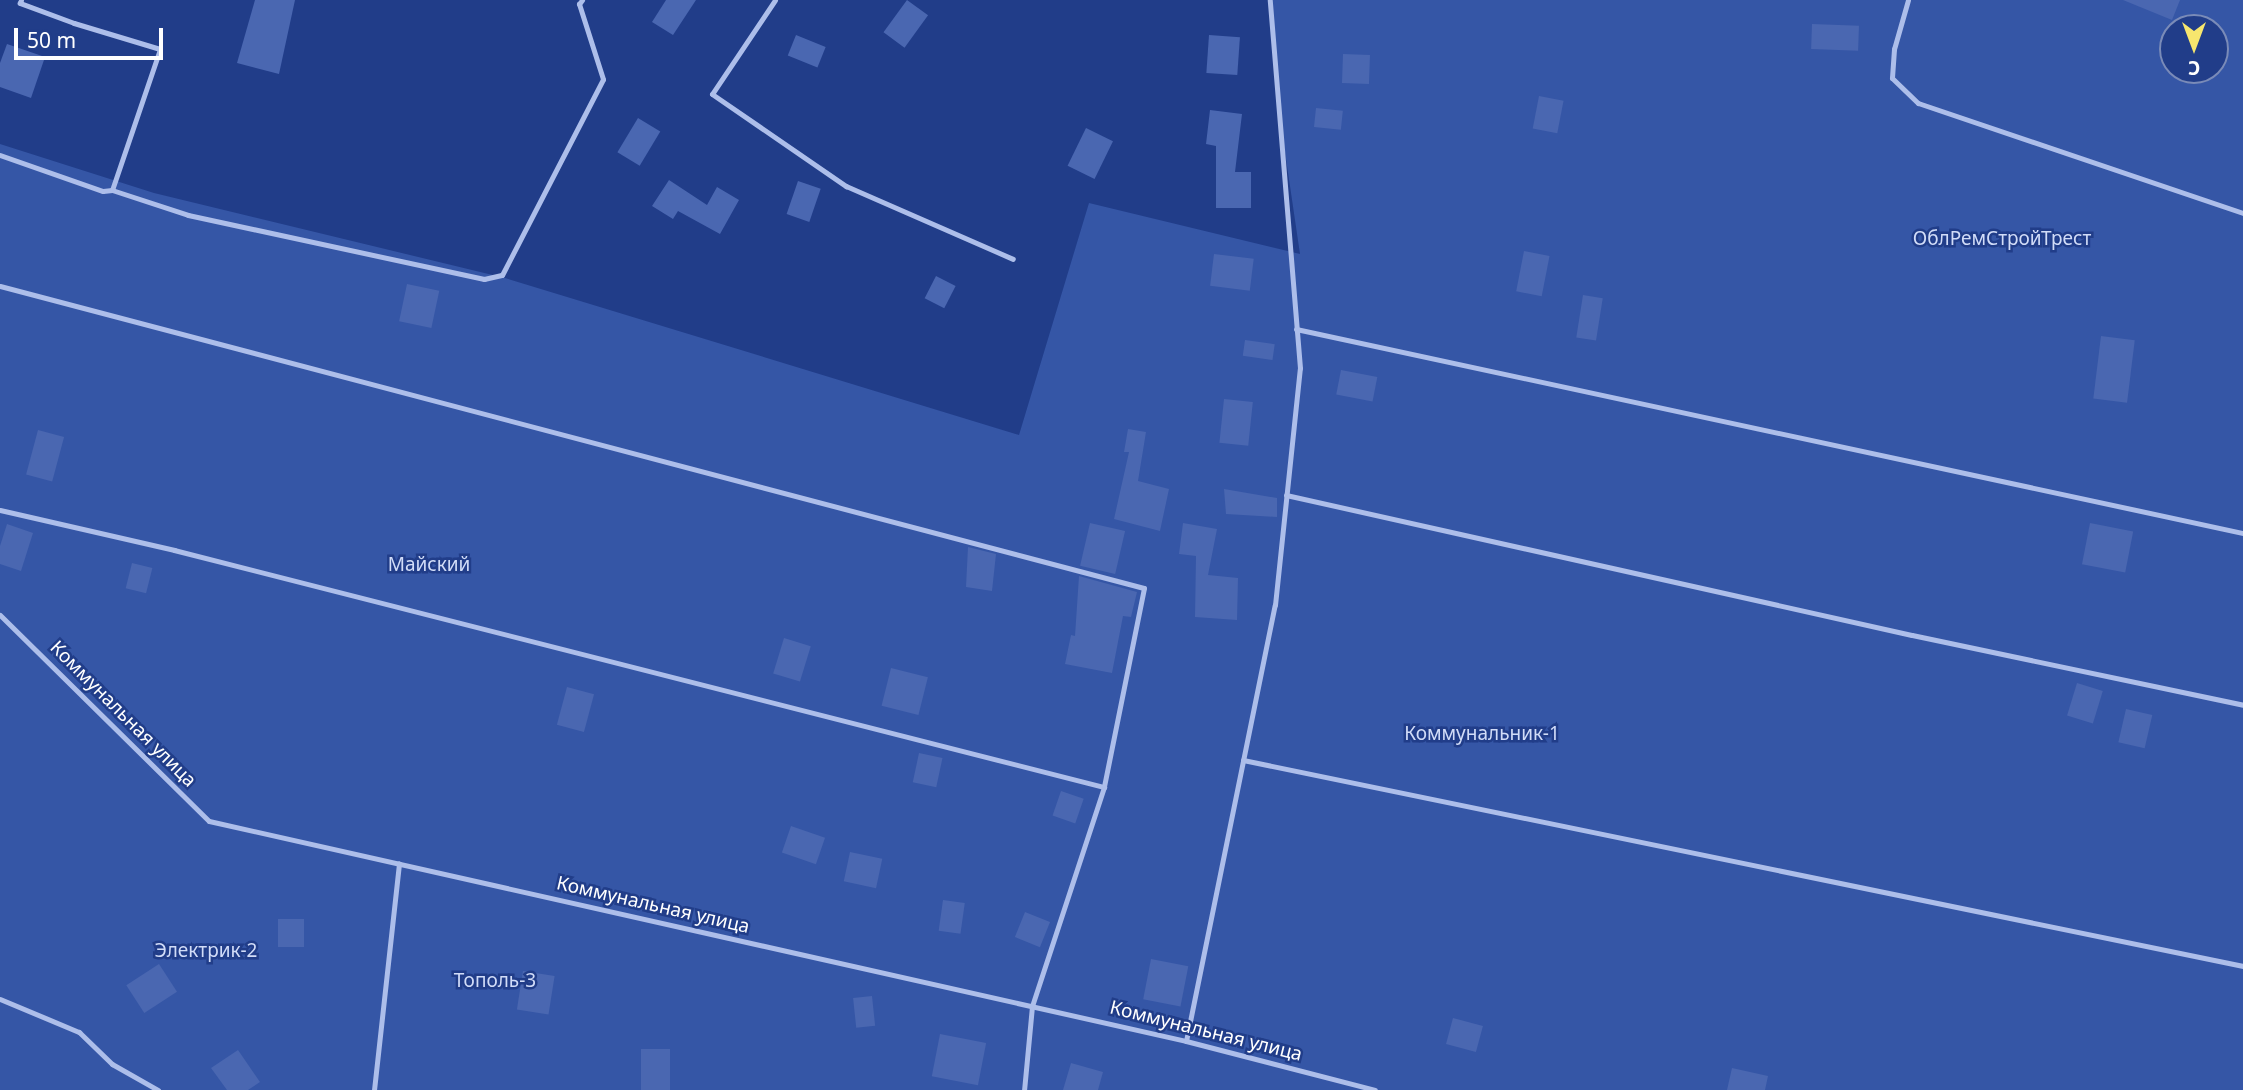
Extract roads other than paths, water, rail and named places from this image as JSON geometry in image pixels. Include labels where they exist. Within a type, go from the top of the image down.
[{"type":"lane","points":[[21,0],[20,3],[74,23],[160,49],[112,190]]},
{"type":"lane","points":[[0,155],[103,191],[112,190],[188,215],[484,279],[502,275],[603,79],[592,37],[579,4],[582,0]]},
{"type":"lane","points":[[775,0],[712,94],[846,186],[1013,259]]},
{"type":"lane","points":[[1186,1041],[1275,605],[1300,368],[1270,0]]},
{"type":"lane","points":[[1908,0],[1894,49],[1892,78],[1918,103],[2243,213]]},
{"type":"lane","points":[[0,285],[1144,588],[1104,787],[1032,1006],[1024,1090]]},
{"type":"lane","points":[[1296,329],[2243,533]]},
{"type":"lane","points":[[1286,495],[1912,635],[2243,705]]},
{"type":"lane","points":[[0,510],[174,550],[1104,787]]},
{"type":"lane","name":"Коммунальная улица","points":[[0,615],[209,821],[1186,1041],[1375,1090]]},
{"type":"lane","points":[[1243,760],[2243,966]]},
{"type":"lane","points":[[374,1090],[399,863]]},
{"type":"lane","points":[[0,999],[79,1032],[112,1064],[158,1090]]},
{"type":"park label","name":"ОблРемСтройТрест","points":[[2002,239]]},
{"type":"park label","name":"Майский","points":[[429,565]]},
{"type":"park label","name":"Коммунальник-1","points":[[1482,734]]},
{"type":"park label","name":"Электрик-2","points":[[206,951]]},
{"type":"park label","name":"Тополь-3","points":[[495,981]]}]
